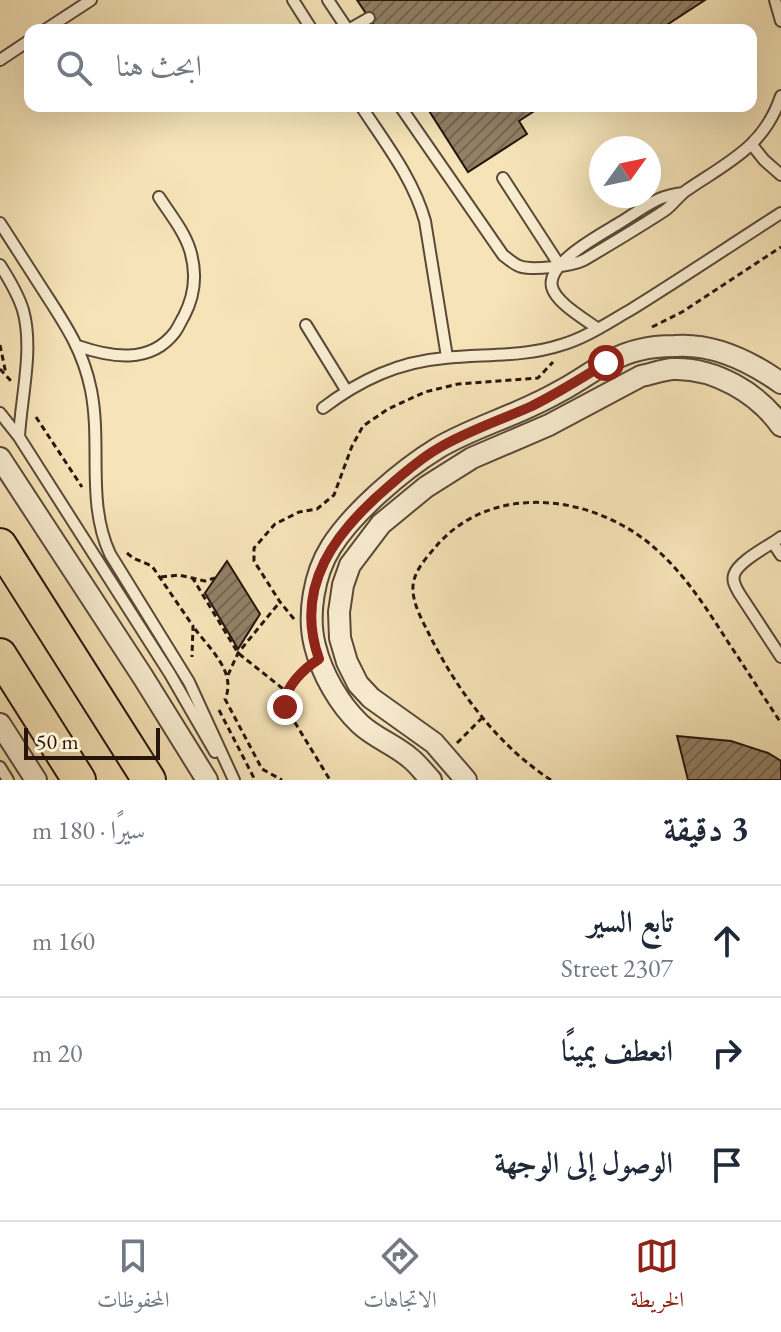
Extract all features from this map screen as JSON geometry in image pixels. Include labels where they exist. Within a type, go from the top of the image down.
[{"type":"main road","points":[[0,545],[149,780]]},
{"type":"main road","points":[[0,655],[79,780]]},
{"type":"street","points":[[431,780],[410,758],[361,725],[343,704],[325,674],[314,644],[312,607],[320,571],[331,547],[353,520],[376,496],[439,447],[544,400],[606,363],[637,350],[677,345],[711,349],[745,360],[781,383]]},
{"type":"street","points":[[466,780],[434,743],[371,698],[358,684],[347,662],[340,638],[339,612],[343,585],[350,565],[381,524],[426,487],[472,458],[549,425],[628,382],[658,372],[673,369],[705,373],[721,379],[758,401],[781,426]]},
{"type":"street","points":[[0,458],[207,780]]},
{"type":"street","points":[[0,724],[36,780]]},
{"type":"lane","points":[[54,24],[91,0]]},
{"type":"lane","points":[[293,0],[308,24]]},
{"type":"lane","points":[[328,0],[344,24]]},
{"type":"lane","points":[[776,0],[781,9]]},
{"type":"lane","points":[[776,0],[781,21]]},
{"type":"lane","points":[[358,24],[369,18]]},
{"type":"lane","points":[[0,60],[24,44]]},
{"type":"lane","points":[[404,112],[503,255],[522,267],[560,266],[584,260],[665,210],[683,193],[729,163],[752,145],[768,125],[781,96]]},
{"type":"lane","points":[[365,112],[421,205],[447,357]]},
{"type":"lane","points":[[752,145],[781,175]]},
{"type":"lane","points":[[503,178],[560,266]]},
{"type":"lane","points":[[78,346],[111,356],[135,355],[157,347],[175,332],[191,302],[194,276],[185,238],[159,197]]},
{"type":"lane","points":[[323,408],[365,379],[405,364],[447,357],[520,353],[563,345],[598,329],[781,213]]},
{"type":"lane","points":[[0,223],[78,346],[84,361],[91,393],[95,490],[102,535],[110,554],[189,682],[232,780]]},
{"type":"lane","points":[[0,265],[12,283],[23,310],[28,341],[19,437]]},
{"type":"lane","points":[[560,266],[552,279],[555,293],[598,329]]},
{"type":"lane","points":[[306,325],[346,390]]},
{"type":"lane","points":[[0,413],[19,437],[170,674],[232,780]]},
{"type":"lane","points":[[781,555],[777,540],[744,562],[733,576],[734,583],[781,657]]},
{"type":"lane","points":[[98,562],[110,554]]},
{"type":"lane","points":[[0,767],[8,780]]},
{"type":"path","points":[[644,332],[682,312],[781,247]]},
{"type":"path","points":[[0,345],[6,374]]},
{"type":"path","points":[[538,378],[552,373]]},
{"type":"path","points":[[551,780],[505,741],[483,717],[448,669],[415,600],[413,585],[417,573],[441,541],[459,526],[501,506],[520,502],[566,504],[629,529],[657,549],[699,597],[781,723]]},
{"type":"path","points":[[160,577],[179,575],[205,581],[215,578]]},
{"type":"path","points":[[192,577],[238,653],[287,692]]},
{"type":"path","points":[[216,705],[225,699],[229,689],[228,675],[238,653],[280,602]]},
{"type":"path","points":[[193,626],[228,675]]},
{"type":"path","points":[[319,659],[299,674],[283,703],[330,780]]},
{"type":"path","points":[[225,699],[262,769],[282,780]]},
{"type":"path","points":[[449,751],[483,717]]},
{"type":"building","points":[[357,0],[705,0],[668,24],[373,24]]},
{"type":"building","points":[[430,112],[533,112],[519,121],[527,134],[468,172]]},
{"type":"building","points":[[227,561],[260,614],[238,649],[205,593]]},
{"type":"building","points":[[677,736],[731,741],[768,753],[781,761],[781,780],[688,780]]},
{"type":"route","points":[[285,707],[283,703],[287,692],[299,674],[319,659],[314,644],[312,607],[320,571],[331,547],[353,520],[376,496],[439,447],[533,405],[606,363]]}]
